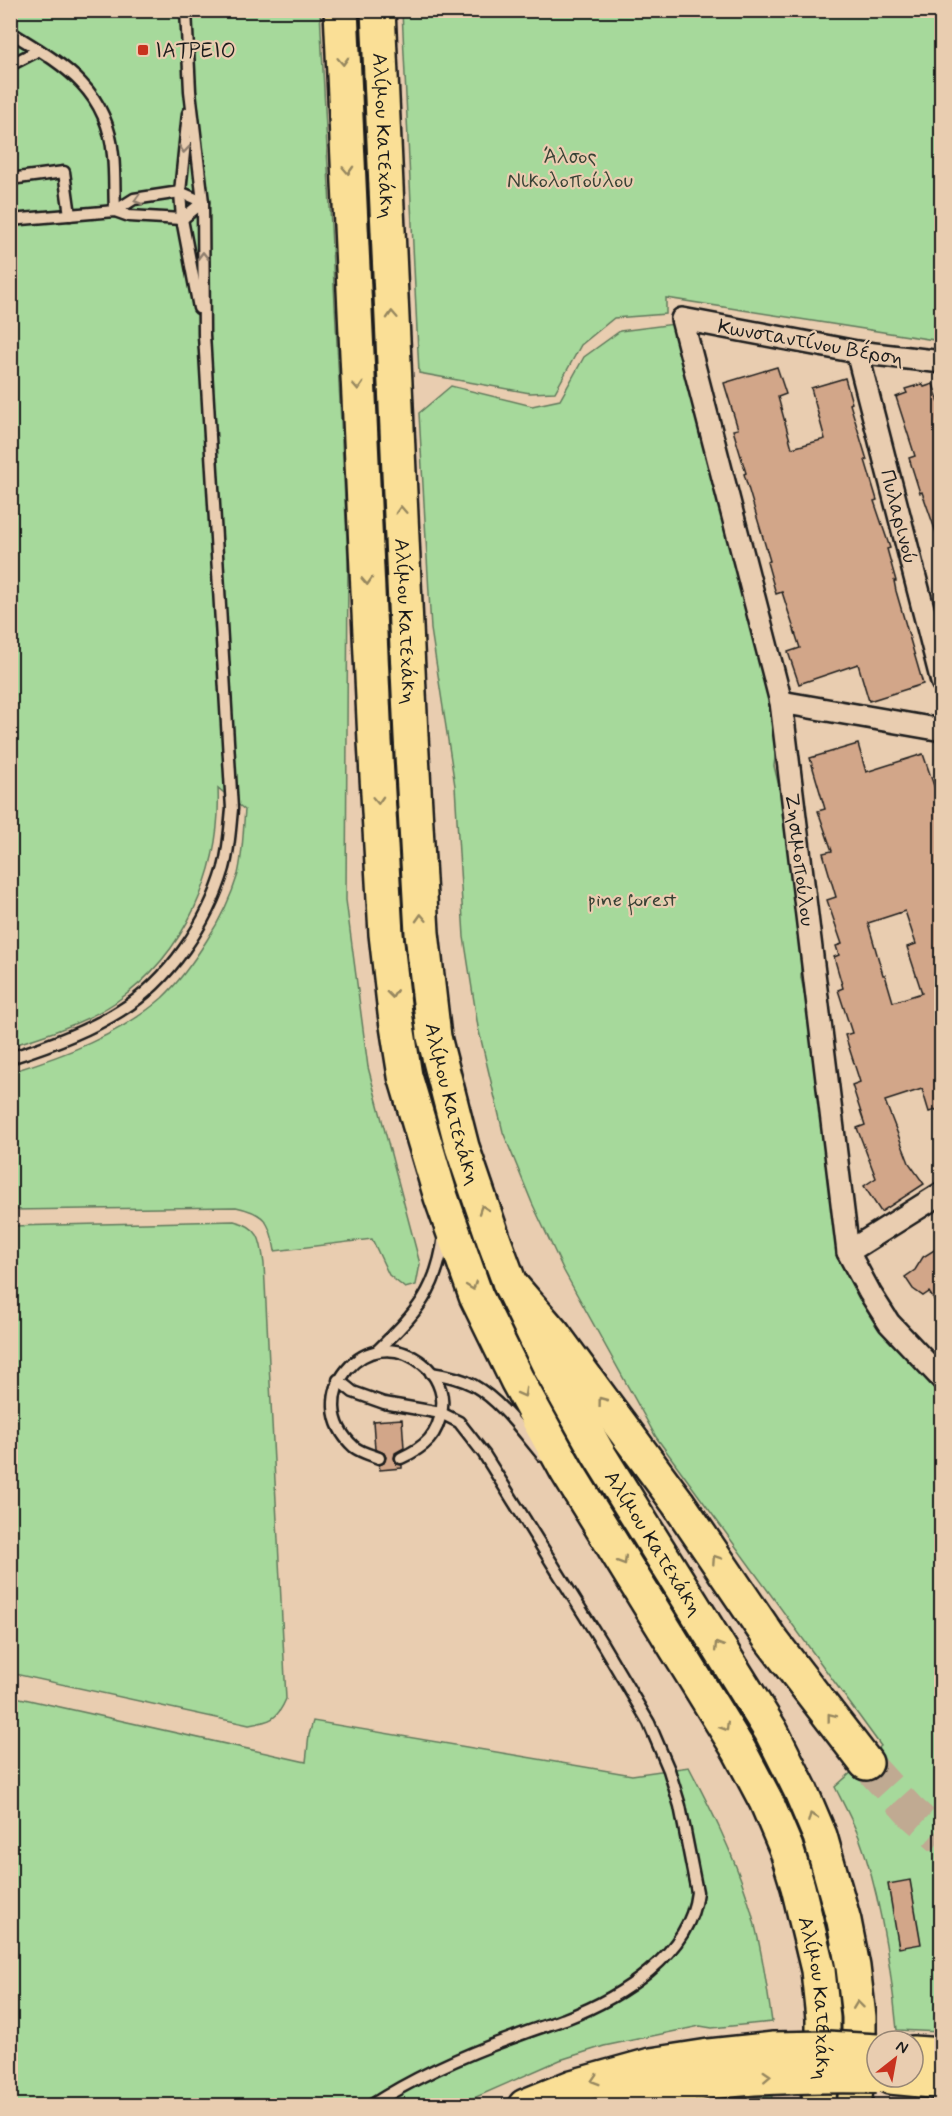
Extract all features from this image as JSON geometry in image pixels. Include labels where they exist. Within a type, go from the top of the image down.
[{"type":"main road","name":"Αλίμου Κατεχάκη","points":[[340,10],[386,934],[394,1013],[405,1076],[441,1197],[484,1314],[541,1425],[739,1750],[766,1801],[786,1848],[809,1930],[819,1980],[823,2064],[818,2106]]},
{"type":"main road","name":"Αλίμου Κατεχάκη","points":[[378,10],[422,933],[434,1037],[462,1147],[510,1284],[551,1369],[598,1453],[771,1731],[820,1836],[844,1921],[860,2018],[859,2063],[854,2106]]},
{"type":"main road","points":[[510,1284],[554,1335],[678,1503],[769,1637],[866,1763]]},
{"type":"main road","points":[[609,2106],[666,2090],[709,2069],[774,2049],[865,2050]]},
{"type":"main road","points":[[925,2054],[942,2055]]},
{"type":"main road","points":[[525,2106],[572,2087],[651,2065],[763,2076],[865,2076]]},
{"type":"main road","points":[[925,2080],[942,2082]]},
{"type":"street","name":"Κωνσταντίνου Βέρση","points":[[682,319],[858,352],[942,362]]},
{"type":"street","name":"Ζησιμοπούλου","points":[[682,319],[781,702],[848,1252],[889,1323],[942,1379]]},
{"type":"street","name":"Πυλαρινού","points":[[858,352],[942,682]]},
{"type":"street","points":[[781,702],[942,730]]},
{"type":"street","points":[[848,1252],[942,1193]]},
{"type":"lane","points":[[10,1058],[99,1023],[122,1011],[150,988],[171,966],[197,928],[217,890],[228,848],[232,809],[204,335],[203,202],[190,91],[186,10]]},
{"type":"lane","points":[[10,32],[39,50],[83,83],[104,117],[113,154],[115,211]]},
{"type":"lane","points":[[10,65],[39,50]]},
{"type":"lane","points":[[190,91],[180,192],[182,219],[204,335]]},
{"type":"lane","points":[[10,179],[64,172],[70,215]]},
{"type":"lane","points":[[115,211],[134,199],[180,192],[203,202]]},
{"type":"lane","points":[[10,220],[115,211],[129,216],[182,219],[203,202]]},
{"type":"lane","points":[[379,1458],[355,1449],[339,1429],[333,1405],[338,1380],[354,1360],[378,1350],[400,1329],[424,1300],[441,1262],[444,1235],[441,1197]]},
{"type":"lane","points":[[378,1350],[396,1350],[414,1356],[432,1372],[438,1384],[442,1402],[440,1421],[431,1437],[418,1450],[401,1458]]},
{"type":"lane","points":[[432,1372],[451,1376],[473,1385],[500,1406],[593,1512]]},
{"type":"lane","points":[[338,1380],[353,1392],[384,1404],[441,1413],[459,1422],[484,1454],[557,1569],[649,1723],[669,1770],[680,1806],[697,1892],[691,1919],[664,1959],[616,1993],[568,2018],[513,2037],[415,2078],[370,2106]]},
{"type":"green space","points":[[10,11],[320,11],[348,559],[346,900],[368,1067],[420,1264],[416,1285],[405,1288],[389,1275],[372,1239],[275,1251],[271,1233],[264,1220],[254,1212],[236,1207],[11,1210],[11,1072],[71,1051],[128,1023],[146,1011],[175,985],[212,932],[232,891],[240,866],[245,810],[218,788],[218,819],[206,880],[180,935],[162,960],[140,982],[104,1009],[51,1033],[11,1046]]},
{"type":"green space","name":"Άλσος Νικολοπούλου","points":[[402,11],[941,11],[941,341],[666,298],[666,314],[614,318],[581,345],[555,392],[530,393],[419,373]]},
{"type":"green space","name":"pine forest","points":[[682,323],[781,704],[774,766],[802,880],[801,978],[830,1108],[844,1219],[888,1322],[941,1378],[941,2032],[925,2031],[925,2029],[897,2029],[888,1957],[867,1859],[835,1787],[881,1746],[656,1437],[564,1271],[532,1203],[503,1132],[478,1027],[464,937],[455,786],[431,629],[419,413],[451,386],[532,406],[560,400],[584,357],[620,331]]},
{"type":"green space","points":[[234,1221],[249,1227],[258,1236],[264,1264],[286,1699],[283,1706],[272,1718],[249,1725],[10,1673],[11,1226]]},
{"type":"green space","points":[[11,1696],[306,1762],[313,1721],[632,1775],[689,1767],[721,1830],[752,1912],[772,2022],[712,2028],[700,2026],[604,2046],[560,2060],[458,2105],[11,2106]]},
{"type":"green space","points":[[772,2096],[770,2105],[693,2105]]},
{"type":"building","points":[[777,367],[786,394],[778,397],[792,448],[825,439],[811,388],[845,378],[877,500],[874,501],[890,548],[887,549],[896,581],[894,581],[896,591],[923,684],[869,701],[858,664],[799,684],[788,652],[800,648],[782,592],[776,594],[767,562],[770,561],[733,430],[738,429],[724,383]]},
{"type":"building","points":[[922,384],[924,387],[933,384],[942,411],[942,541],[939,541],[922,492],[920,493],[909,458],[915,456],[896,397],[907,393],[905,389]]},
{"type":"building","points":[[858,744],[866,772],[923,754],[942,809],[942,1108],[929,1112],[922,1089],[885,1101],[909,1163],[924,1184],[881,1212],[864,1186],[876,1178],[857,1128],[865,1125],[852,1085],[860,1082],[845,1035],[852,1033],[838,990],[843,988],[834,957],[839,955],[836,946],[842,944],[827,900],[836,897],[823,853],[832,851],[818,811],[825,809],[810,758]],"holes":[[[905,911],[916,944],[907,947],[922,993],[893,1002],[868,923]]]},
{"type":"building","points":[[942,1245],[942,1312],[929,1292],[923,1296],[913,1289],[905,1277],[915,1270],[923,1257]]},
{"type":"building","points":[[402,1419],[404,1448],[395,1453],[394,1458],[396,1464],[402,1465],[402,1468],[380,1470],[379,1465],[384,1463],[386,1457],[384,1453],[375,1449],[373,1421]]},
{"type":"building","points":[[910,1880],[921,1944],[899,1948],[888,1884]]},
{"type":"tunnel","points":[[866,1763],[909,1810],[942,1839]]},
{"type":"place","name":"ΙΑΤΡΕΙΟ","points":[[143,50]]}]
